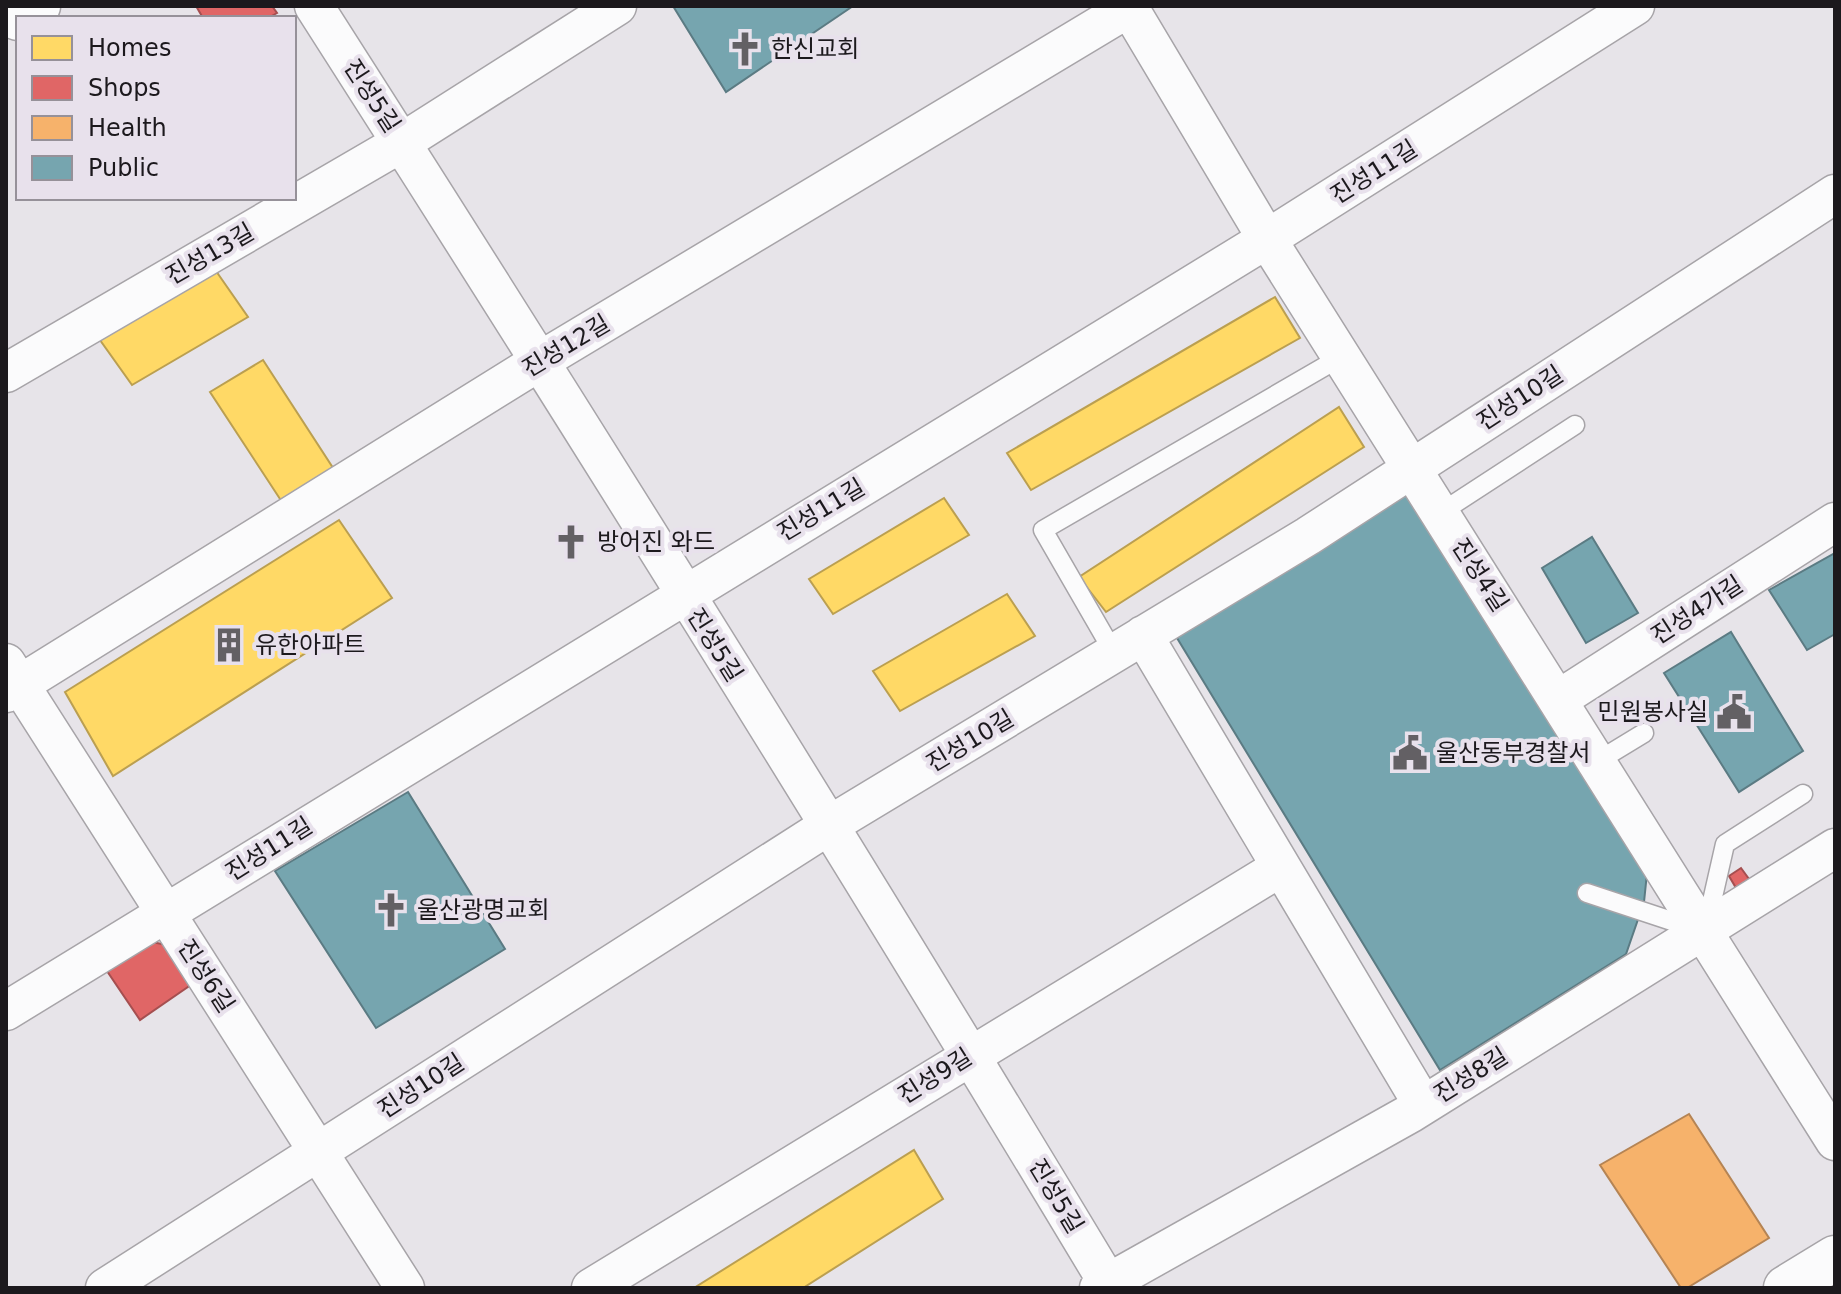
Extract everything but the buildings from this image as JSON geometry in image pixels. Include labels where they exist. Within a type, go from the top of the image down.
[{"type":"main road","points":[[1786,1288],[1835,1258]]},
{"type":"street","name":"진성5길","points":[[314,6],[540,361],[971,1054],[1106,1286]]},
{"type":"street","name":"진성13길","points":[[6,373],[401,143],[617,6]]},
{"type":"street","name":"진성11길","points":[[6,1011],[1267,239],[1635,6]]},
{"type":"street","name":"진성4길","points":[[1129,7],[1267,239],[1835,1141]]},
{"type":"street","name":"진성12길","points":[[11,681],[1129,7]]},
{"type":"street","name":"진성10길","points":[[105,1288],[828,826],[1412,468],[1835,194]]},
{"type":"street","name":"진성4가길","points":[[1559,699],[1835,522]]},
{"type":"street","points":[[1129,644],[1281,867],[1423,1105]]},
{"type":"street","name":"진성6길","points":[[11,681],[166,913],[405,1288]]},
{"type":"street","name":"진성8길","points":[[1106,1286],[1423,1105],[1705,932],[1835,848]]},
{"type":"street","name":"진성9길","points":[[591,1288],[1281,867]]},
{"type":"lane","points":[[1129,644],[1043,530],[1341,357]]},
{"type":"lane","points":[[1440,513],[1575,425]]},
{"type":"lane","points":[[1598,761],[1644,733]]},
{"type":"lane","points":[[1587,893],[1705,932],[1725,844],[1803,794]]},
{"type":"place","name":"한신교회","points":[[745,49]]},
{"type":"place","name":"방어진 와드","points":[[571,542]]},
{"type":"place","name":"유한아파트","points":[[229,645]]},
{"type":"place","name":"민원봉사실","points":[[1734,712]]},
{"type":"place","name":"울산동부경찰서","points":[[1410,753]]},
{"type":"place","name":"울산광명교회","points":[[391,910]]}]
